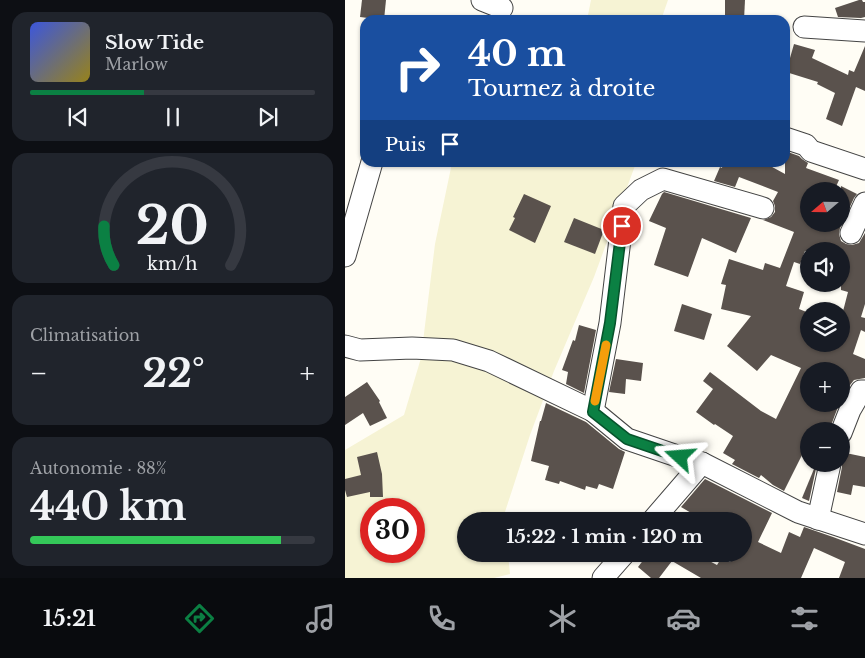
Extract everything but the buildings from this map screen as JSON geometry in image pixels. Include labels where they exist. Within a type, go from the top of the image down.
[{"type":"street","points":[[804,27],[865,31]]},
{"type":"street","points":[[790,140],[805,145],[811,151],[865,169]]},
{"type":"street","points":[[345,256],[371,167]]},
{"type":"street","points":[[593,412],[610,323],[624,206],[641,190],[663,179],[763,208]]},
{"type":"street","points":[[851,233],[865,203]]},
{"type":"street","points":[[345,346],[360,350],[412,348],[453,350],[489,361],[593,412],[627,439],[702,463],[798,512],[865,534]]},
{"type":"street","points":[[845,422],[861,391],[865,391]]},
{"type":"street","points":[[660,512],[702,463]]},
{"type":"street","points":[[818,519],[828,472]]},
{"type":"street","points":[[603,578],[617,562]]},
{"type":"shaded area","points":[[591,0],[668,0],[663,15],[588,15]]},
{"type":"shaded area","points":[[451,167],[635,167],[594,277],[554,371],[530,435],[505,512],[457,512],[457,562],[509,562],[510,574],[494,578],[345,578],[345,450],[404,415],[421,358],[435,244]]},
{"type":"slow traffic","points":[[595,401],[606,345]]},
{"type":"route","points":[[622,226],[610,323],[593,412],[627,439],[680,457]]}]
